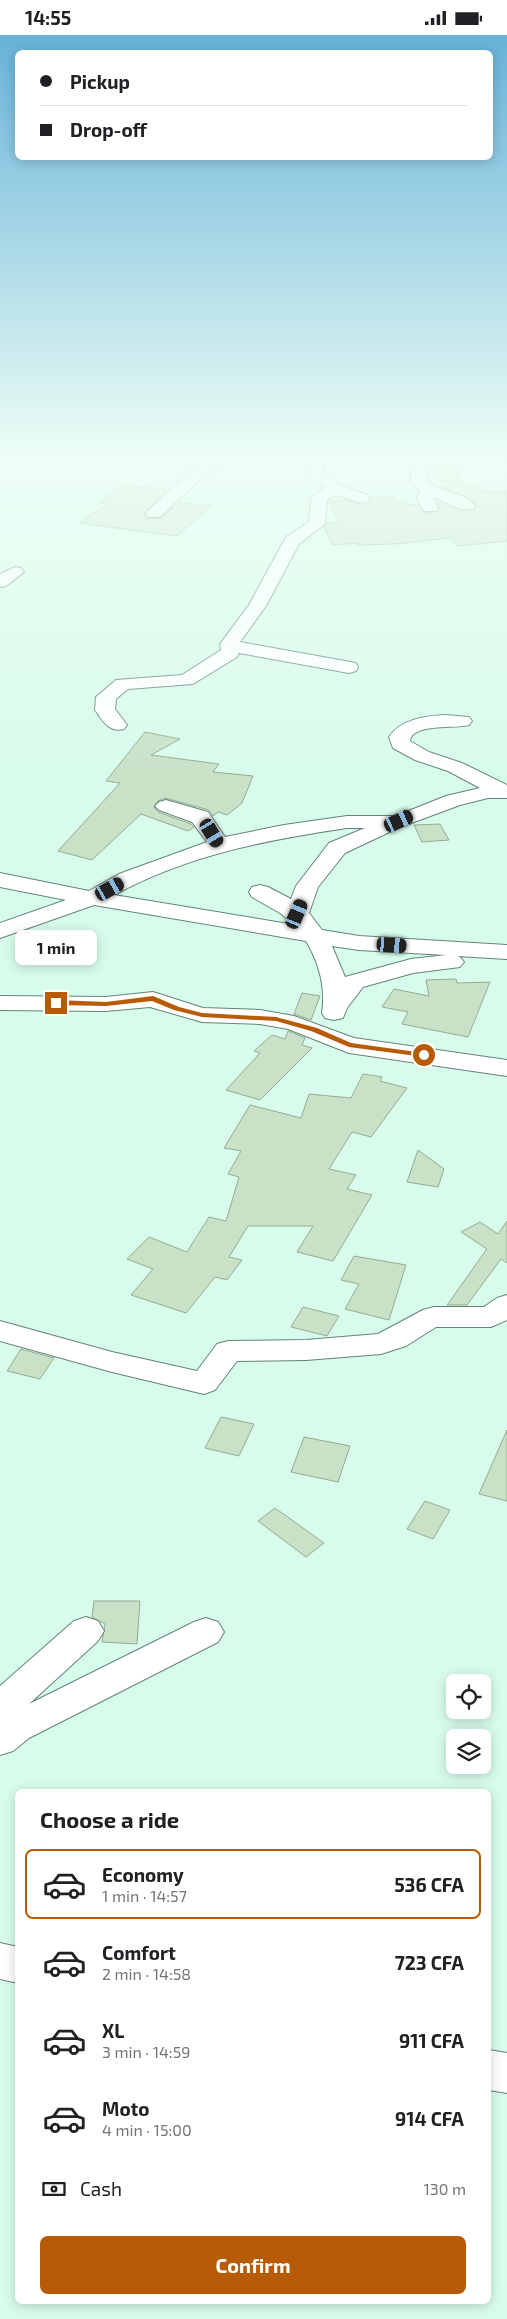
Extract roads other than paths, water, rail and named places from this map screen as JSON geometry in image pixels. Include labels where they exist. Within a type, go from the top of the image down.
[{"type":"street","points":[[117,725],[105,710],[106,697],[124,684],[186,680],[230,653],[231,647],[229,644],[257,606],[281,562]]},
{"type":"street","points":[[0,582],[15,572]]},
{"type":"street","points":[[231,647],[294,656],[349,667]]},
{"type":"street","points":[[462,721],[424,722],[412,726],[399,737],[400,744],[409,750],[454,767],[505,791]]},
{"type":"street","points":[[297,914],[308,886],[337,848],[453,800],[488,792],[505,791]]},
{"type":"street","points":[[166,806],[200,817],[220,845]]},
{"type":"street","points":[[0,931],[92,899],[127,879],[190,854],[220,845],[284,831],[347,822],[399,821]]},
{"type":"street","points":[[0,880],[92,899],[359,943],[507,952]]},
{"type":"street","points":[[260,892],[297,914],[313,935],[332,971],[336,1006]]},
{"type":"street","points":[[328,1036],[336,1006],[354,981],[411,966],[507,957]]},
{"type":"street","points":[[0,1003],[106,1004],[153,999],[202,1015],[260,1017],[294,1023],[349,1045],[507,1068]]},
{"type":"street","points":[[0,1331],[112,1362],[204,1383],[228,1351],[306,1351],[372,1346],[395,1339],[425,1320],[434,1317],[491,1317],[507,1305]]},
{"type":"street","points":[[0,1708],[86,1631]]},
{"type":"street","points":[[0,1741],[16,1727],[206,1632]]},
{"type":"street","points":[[0,1961],[15,1964]]},
{"type":"street","points":[[491,2070],[507,2073]]}]
